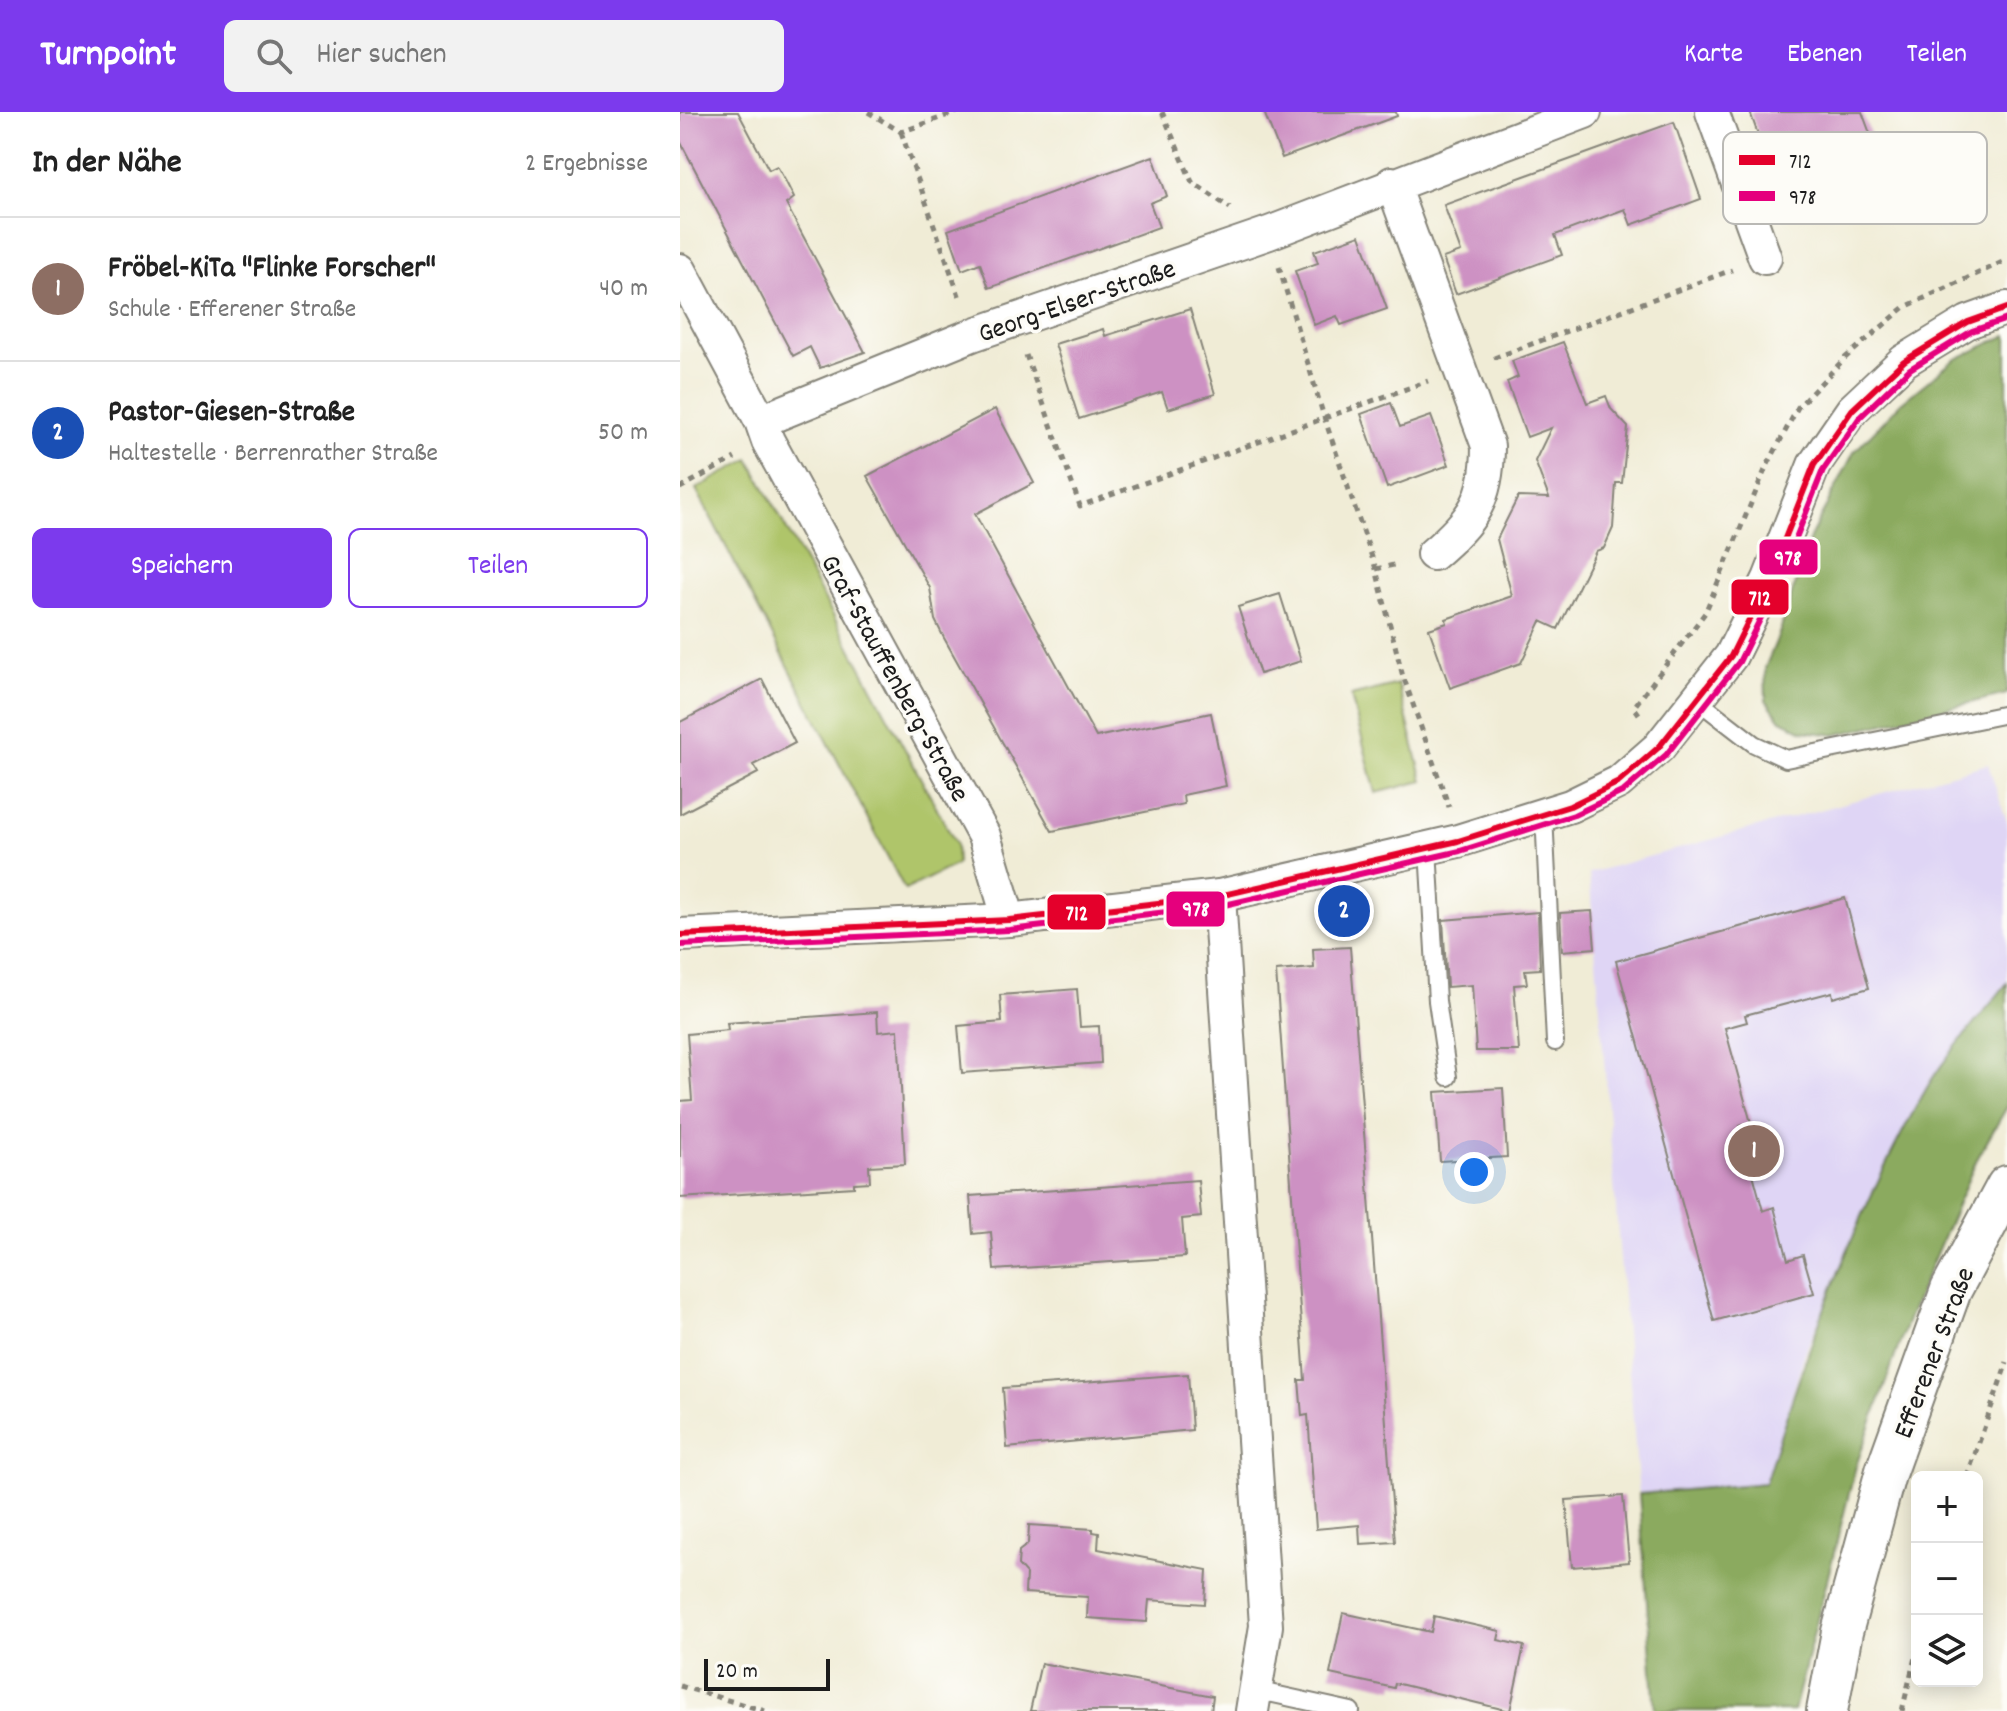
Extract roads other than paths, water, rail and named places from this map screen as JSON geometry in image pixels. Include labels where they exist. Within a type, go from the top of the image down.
[{"type":"street","name":"Georg-Elser-Straße","points":[[765,431],[972,335],[1269,233],[1392,183],[1585,112]]},
{"type":"street","points":[[1712,112],[1723,142]]},
{"type":"street","points":[[1392,183],[1488,446],[1488,479],[1466,526],[1433,554]]},
{"type":"street","points":[[1753,224],[1765,258]]},
{"type":"street","name":"Graf-Stauffenberg-Straße","points":[[680,272],[984,836],[1009,920]]},
{"type":"street","points":[[680,935],[1009,920],[1219,896],[1443,845],[1544,814],[1619,782],[1659,747],[1731,656],[1769,579],[1814,465],[1852,410],[1904,361],[1968,322],[2007,308]]},
{"type":"street","points":[[1219,896],[1266,1626],[1254,1701]]},
{"type":"street","name":"Efferener Straße","points":[[1827,1711],[1842,1632],[1886,1471],[1951,1290],[2007,1186]]},
{"type":"lane","points":[[1697,700],[1754,744],[1786,759],[2007,714]]},
{"type":"lane","points":[[1544,814],[1555,1042]]},
{"type":"lane","points":[[1443,845],[1437,1001],[1448,1077]]},
{"type":"lane","points":[[1254,1701],[1351,1711]]},
{"type":"place","name":"Pastor-Giesen-Straße","points":[[1344,911]]},
{"type":"place","name":"Fröbel-KiTa \"Flinke Forscher\"","points":[[1754,1151]]}]
